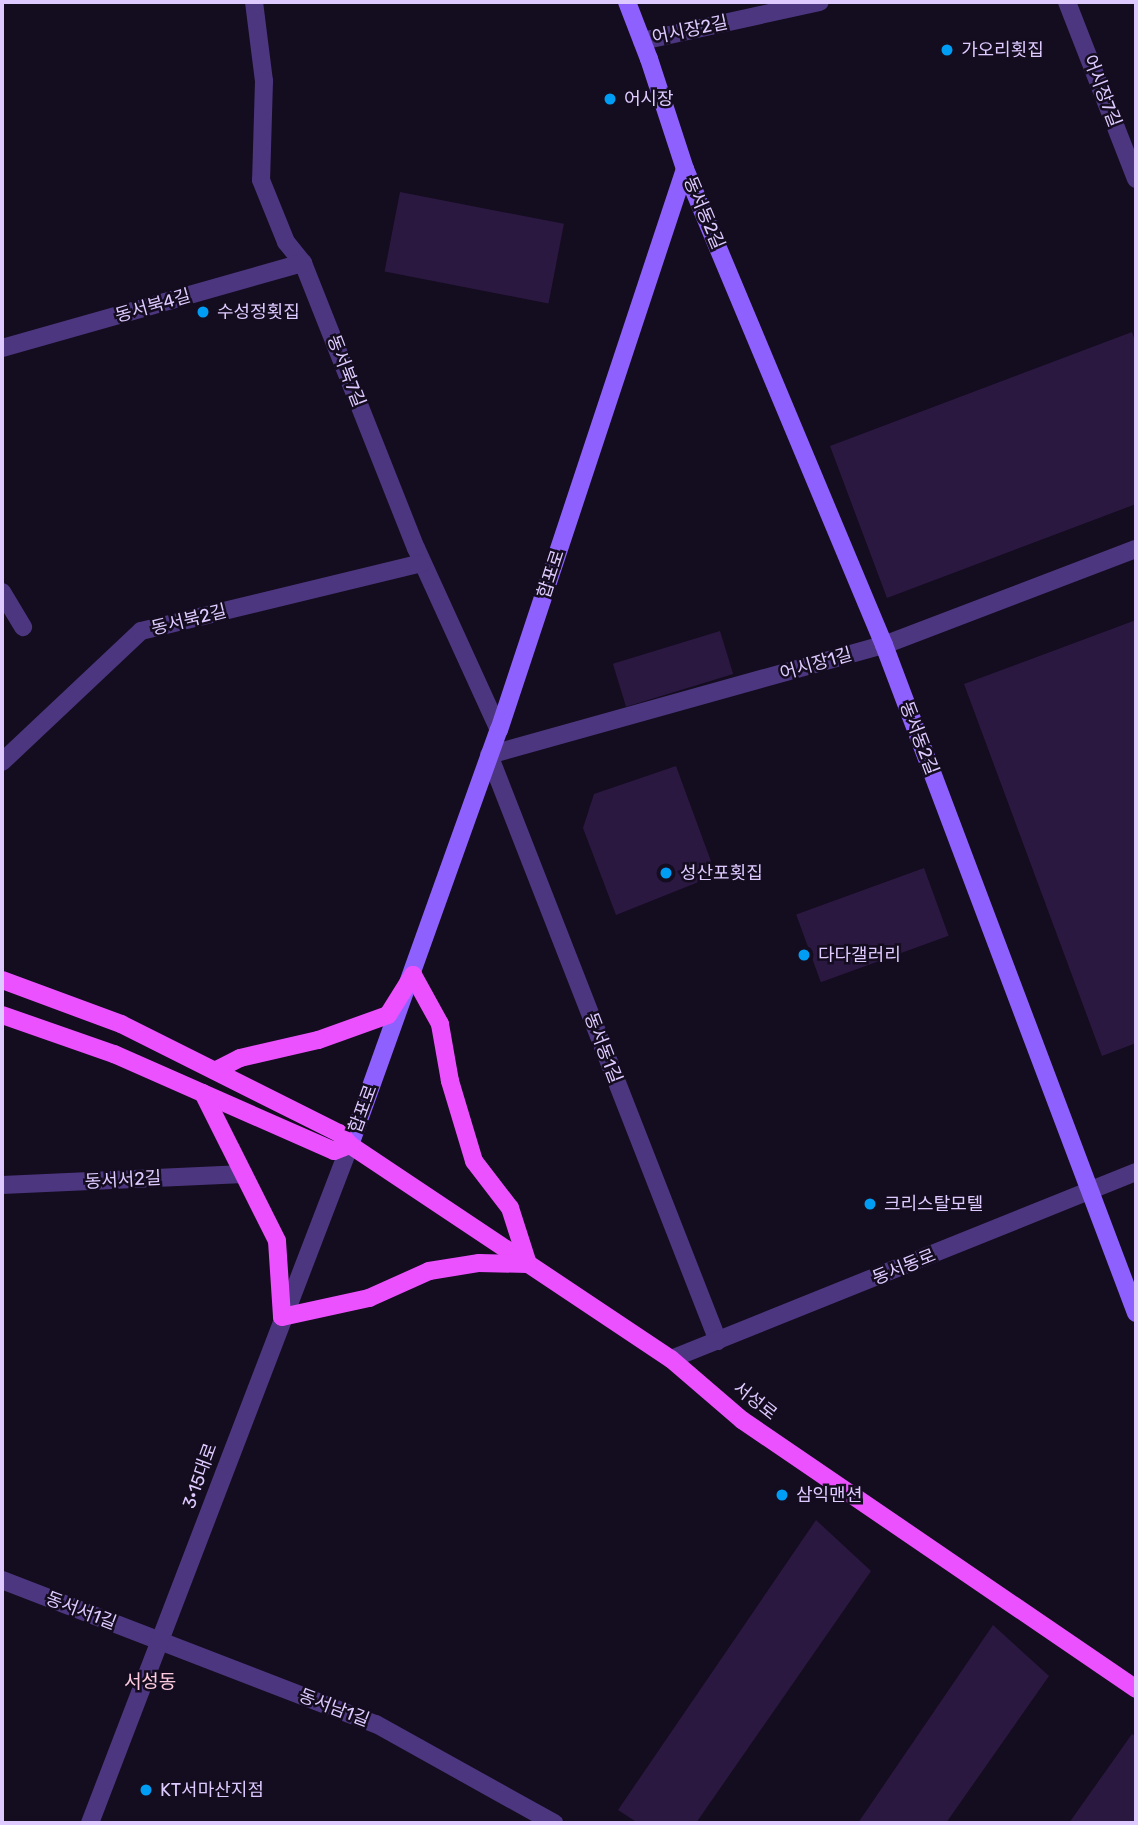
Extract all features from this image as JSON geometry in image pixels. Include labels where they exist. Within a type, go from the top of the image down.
[{"type":"main road","points":[[626,2],[685,169]]},
{"type":"main road","name":"동서동2길","points":[[685,169],[884,645],[1136,1313]]},
{"type":"main road","name":"합포로","points":[[350,1145],[499,730],[685,169]]},
{"type":"main road","points":[[203,1093],[277,1241],[282,1317],[369,1298],[429,1271],[479,1263],[528,1264],[510,1208],[474,1161],[450,1081],[440,1024],[413,975],[388,1015],[318,1040],[240,1058],[215,1071]]},
{"type":"main road","points":[[2,980],[121,1024],[339,1133],[350,1145],[334,1151],[114,1054],[2,1015]]},
{"type":"main road","name":"서성로","points":[[350,1145],[671,1359],[742,1420],[1136,1689]]},
{"type":"street","name":"동서북7길","points":[[254,2],[264,81],[261,180],[286,242],[303,263],[422,563],[499,730]]},
{"type":"street","name":"어시장2길","points":[[642,41],[820,2]]},
{"type":"street","name":"어시장7길","points":[[1067,2],[1136,179]]},
{"type":"street","name":"동서북4길","points":[[2,348],[303,263]]},
{"type":"street","name":"어시장1길","points":[[489,755],[884,645],[1136,549]]},
{"type":"street","name":"동서북2길","points":[[2,762],[141,631],[422,563]]},
{"type":"street","points":[[2,592],[23,627]]},
{"type":"street","name":"동서동1길","points":[[489,755],[718,1341]]},
{"type":"street","name":"3·15대로","points":[[90,1823],[350,1145]]},
{"type":"street","name":"동서동로","points":[[671,1359],[1092,1192],[1136,1172]]},
{"type":"street","name":"동서서2길","points":[[2,1185],[244,1174]]},
{"type":"street","name":"동서서1길","points":[[2,1580],[161,1641]]},
{"type":"street","name":"동서남1길","points":[[161,1641],[376,1724],[499,1790],[554,1823]]},
{"type":"building","points":[[400,192],[564,224],[548,303],[385,272]]},
{"type":"building","points":[[1132,332],[1136,344],[1136,504],[887,598],[830,446]]},
{"type":"building","points":[[1136,620],[1136,1043],[1102,1056],[964,684]]},
{"type":"building","points":[[720,631],[733,674],[626,707],[613,664]]},
{"type":"building","points":[[676,766],[716,875],[616,915],[583,828],[594,794]]},
{"type":"building","points":[[924,868],[949,936],[821,982],[796,915]]},
{"type":"building","points":[[816,1520],[871,1571],[696,1823],[638,1823],[618,1810]]},
{"type":"building","points":[[993,1625],[1049,1676],[946,1823],[858,1823]]},
{"type":"building","points":[[1132,1734],[1136,1737],[1136,1823],[1069,1823]]},
{"type":"place","name":"가오리횟집","points":[[947,50]]},
{"type":"place","name":"어시장","points":[[610,99]]},
{"type":"place","name":"수성정횟집","points":[[203,312]]},
{"type":"place","name":"성산포횟집","points":[[666,873]]},
{"type":"place","name":"다다갤러리","points":[[804,955]]},
{"type":"place","name":"크리스탈모텔","points":[[870,1204]]},
{"type":"place","name":"삼익맨션","points":[[782,1495]]},
{"type":"place","name":"KT서마산지점","points":[[146,1790]]},
{"type":"district","name":"서성동","points":[[150,1682]]}]
